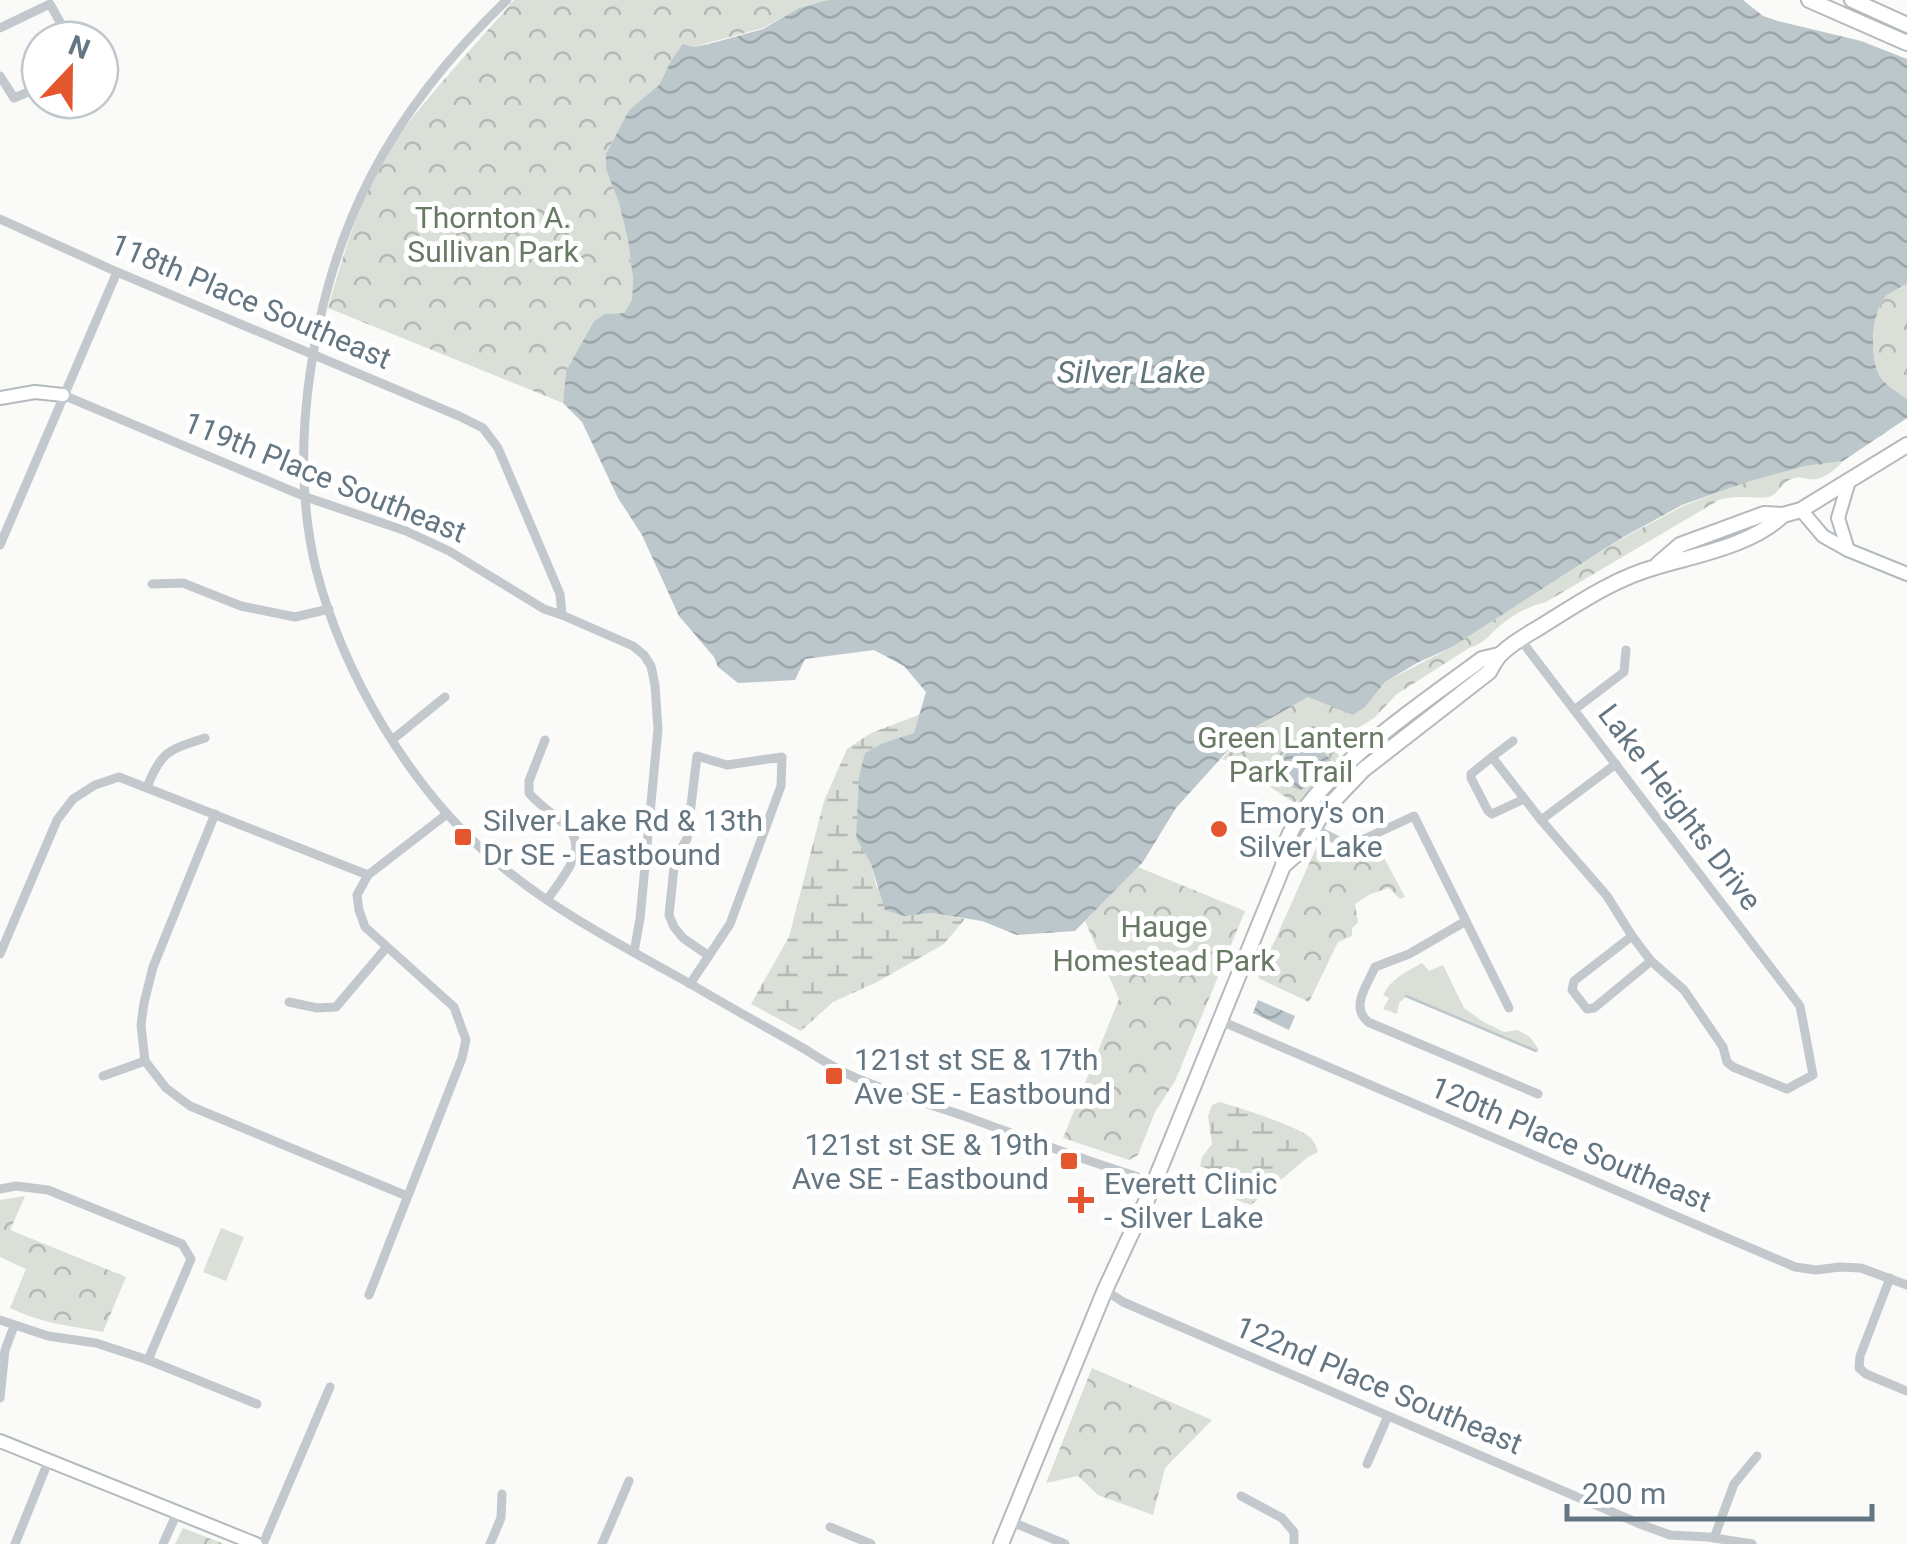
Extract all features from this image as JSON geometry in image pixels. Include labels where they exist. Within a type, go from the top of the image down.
[{"type":"main road","points":[[1809,0],[1907,43]]},
{"type":"main road","points":[[1852,0],[1907,25]]},
{"type":"main road","points":[[1001,1544],[1221,1021],[1283,866],[1286,844],[1298,820],[1333,776],[1482,659],[1499,655],[1615,584],[1653,567],[1687,560],[1769,529],[1783,516],[1801,510],[1907,445]]},
{"type":"main road","points":[[1283,866],[1300,850],[1341,791],[1489,672],[1499,655]]},
{"type":"street","points":[[508,0],[434,77],[378,160],[340,244],[320,315],[306,411],[308,530],[328,610],[360,682],[414,776],[492,859],[547,900],[851,1076],[1154,1182]]},
{"type":"street","points":[[0,28],[50,4],[59,20]]},
{"type":"street","points":[[0,76],[14,98],[20,95]]},
{"type":"street","name":"118th Place Southeast","points":[[0,219],[482,428],[498,448],[560,594],[562,615]]},
{"type":"street","points":[[0,544],[117,272]]},
{"type":"street","points":[[0,398],[35,392],[63,395]]},
{"type":"street","name":"119th Place Southeast","points":[[63,395],[306,497],[434,544],[544,609],[633,646],[644,655],[655,685],[658,729],[634,952]]},
{"type":"street","points":[[1848,550],[1838,518],[1849,481]]},
{"type":"street","points":[[1801,510],[1823,536],[1907,574]]},
{"type":"street","points":[[152,584],[183,583],[240,606],[295,617],[328,610]]},
{"type":"street","name":"Lake Heights Drive","points":[[1520,640],[1800,1006],[1814,1075],[1787,1089],[1732,1067],[1684,990],[1652,961]]},
{"type":"street","points":[[1574,710],[1624,672],[1626,650]]},
{"type":"street","points":[[392,740],[445,697]]},
{"type":"street","points":[[147,787],[155,766],[168,750],[205,738]]},
{"type":"street","points":[[544,740],[529,780],[529,793],[572,832],[575,842],[572,863],[547,900]]},
{"type":"street","points":[[1513,741],[1473,771],[1471,778],[1492,814],[1524,798]]},
{"type":"street","points":[[690,984],[709,956],[730,924],[780,786],[782,757],[727,764],[697,756],[687,839],[675,858],[669,915],[683,938],[709,956]]},
{"type":"street","points":[[1492,757],[1607,896],[1652,961],[1594,1008],[1587,1009],[1572,990],[1574,981],[1632,936]]},
{"type":"street","points":[[1541,820],[1616,764]]},
{"type":"street","points":[[0,954],[57,820],[73,799],[95,785],[119,777],[368,875]]},
{"type":"street","points":[[216,814],[147,986],[142,1025],[145,1061],[166,1088],[190,1106],[407,1196]]},
{"type":"street","points":[[369,1295],[466,1040],[454,1007],[366,928],[358,895],[368,875],[447,814]]},
{"type":"street","points":[[1313,828],[1349,846],[1414,816],[1509,1008]]},
{"type":"street","points":[[1466,921],[1410,954],[1375,968],[1358,1006],[1360,1015],[1368,1022],[1538,1094]]},
{"type":"street","points":[[289,1002],[317,1008],[336,1006],[386,948]]},
{"type":"street","name":"120th Place Southeast","points":[[1221,1021],[1795,1267],[1861,1268],[1907,1285]]},
{"type":"street","points":[[104,1076],[145,1061]]},
{"type":"street","points":[[0,1188],[48,1190],[182,1244],[191,1259],[148,1360]]},
{"type":"street","points":[[1890,1278],[1859,1368],[1907,1390]]},
{"type":"street","name":"122nd Place Southeast","points":[[1105,1290],[1123,1302],[1640,1524],[1670,1535],[1752,1544]]},
{"type":"street","points":[[1,1322],[48,1336],[96,1343],[257,1404]]},
{"type":"street","points":[[0,1398],[5,1350],[14,1326]]},
{"type":"street","points":[[0,1441],[260,1544],[330,1387]]},
{"type":"street","points":[[1367,1464],[1388,1416]]},
{"type":"street","points":[[1714,1538],[1734,1484],[1757,1456]]},
{"type":"street","points":[[14,1544],[48,1462]]},
{"type":"street","points":[[602,1544],[629,1481]]},
{"type":"street","points":[[490,1544],[501,1518],[502,1494]]},
{"type":"street","points":[[1241,1496],[1282,1518],[1294,1532],[1294,1544]]},
{"type":"street","points":[[164,1544],[177,1513]]},
{"type":"street","points":[[1010,1521],[1065,1544]]},
{"type":"street","points":[[830,1528],[871,1544]]},
{"type":"green space","name":"Thornton A. Sullivan Park","points":[[514,0],[828,0],[799,8],[763,28],[693,47],[671,61],[659,85],[629,110],[606,154],[606,169],[628,240],[632,300],[624,313],[605,314],[594,321],[566,371],[563,403],[328,308],[358,216],[390,150],[429,97]]},
{"type":"green space","points":[[1907,283],[1907,399],[1882,379],[1873,349],[1882,302]]},
{"type":"green space","name":"Green Lantern Park Trail","points":[[1843,461],[1820,478],[1791,479],[1771,496],[1719,500],[1546,602],[1512,616],[1479,644],[1397,694],[1374,718],[1329,742],[1342,760],[1306,800],[1293,802],[1222,759],[1243,735],[1308,697],[1366,706],[1385,682],[1452,647],[1616,542],[1683,506],[1743,483],[1806,466]]},
{"type":"green space","points":[[921,714],[914,733],[883,743],[859,808],[856,838],[871,864],[877,888],[904,916],[932,913],[965,919],[944,944],[833,1002],[801,1031],[751,1004],[789,937],[824,801],[847,749],[871,733]]},
{"type":"green space","points":[[1317,846],[1356,858],[1381,852],[1405,897],[1400,899],[1389,888],[1355,904],[1358,923],[1352,928],[1352,936],[1338,942],[1309,1002],[1258,978]]},
{"type":"green space","name":"Hauge Homestead Park","points":[[1138,867],[1245,911],[1175,1081],[1155,1112],[1138,1155],[1129,1160],[1063,1138],[1119,999],[1085,921]]},
{"type":"green space","points":[[1422,963],[1429,971],[1443,965],[1464,1008],[1504,1032],[1518,1030],[1530,1037],[1539,1050],[1407,996],[1399,1003],[1397,1014],[1383,1009],[1389,998],[1383,995],[1391,984]]},
{"type":"green space","points":[[1219,1102],[1304,1133],[1318,1152],[1251,1205],[1237,1200],[1227,1191],[1224,1181],[1200,1166],[1212,1144],[1208,1116],[1212,1105]]},
{"type":"green space","points":[[25,1196],[10,1230],[126,1277],[103,1332],[44,1321],[10,1308],[26,1269],[0,1257],[0,1200]]},
{"type":"green space","points":[[221,1228],[244,1237],[226,1281],[203,1272]]},
{"type":"green space","points":[[1092,1368],[1212,1420],[1165,1468],[1153,1515],[1098,1495],[1078,1476],[1046,1483]]},
{"type":"green space","points":[[183,1528],[224,1544],[175,1544]]},
{"type":"water","name":"Silver Lake","points":[[828,0],[1743,0],[1763,16],[1861,41],[1907,59],[1907,283],[1882,302],[1873,349],[1882,379],[1907,399],[1907,418],[1843,461],[1806,466],[1747,482],[1682,505],[1620,539],[1452,647],[1385,682],[1366,706],[1353,715],[1308,697],[1242,735],[1176,808],[1143,862],[1075,931],[1017,935],[982,921],[932,913],[904,916],[885,910],[871,864],[856,838],[859,777],[865,753],[914,733],[926,692],[904,666],[874,650],[805,659],[795,680],[738,683],[718,667],[679,616],[642,535],[618,498],[582,422],[563,403],[566,371],[594,321],[605,314],[624,313],[632,300],[628,240],[606,169],[606,154],[629,110],[659,85],[683,44],[709,44],[763,29],[799,8]]},
{"type":"water","points":[[1299,747],[1323,752],[1331,760],[1324,769],[1317,769],[1311,782],[1301,790],[1275,777],[1274,770],[1289,750]]},
{"type":"water","points":[[1258,1000],[1295,1016],[1289,1030],[1253,1013]]},
{"type":"waterway","points":[[1406,996],[1536,1051]]},
{"type":"place","name":"Emory's on Silver Lake","points":[[1219,829]]},
{"type":"place","name":"Silver Lake Rd & 13th Dr SE - Eastbound","points":[[463,837]]},
{"type":"place","name":"121st st SE & 17th Ave SE - Eastbound","points":[[834,1076]]},
{"type":"place","name":"121st st SE & 19th Ave SE - Eastbound","points":[[1069,1161]]},
{"type":"place","name":"Everett Clinic - Silver Lake","points":[[1081,1200]]}]
